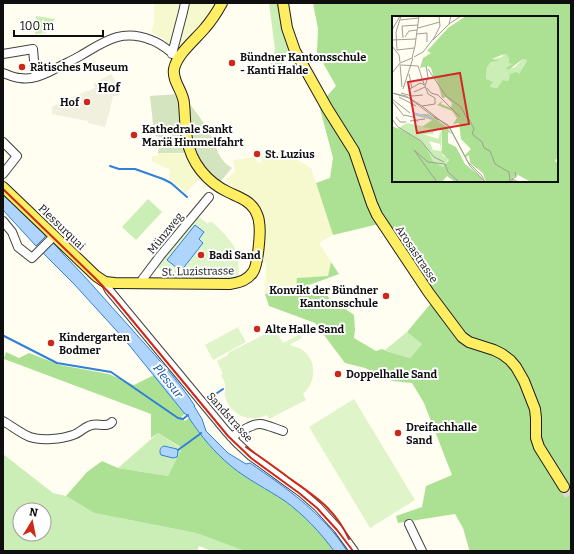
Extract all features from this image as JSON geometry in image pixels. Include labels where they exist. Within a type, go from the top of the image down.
[{"type":"main road","points":[[175,56],[210,23],[222,3]]},
{"type":"main road","name":"Arosastrasse","points":[[283,3],[287,28],[295,50],[327,108],[354,151],[372,204],[380,221],[429,293],[462,337],[469,342],[502,354],[516,367],[524,381],[535,409],[537,422],[536,438],[539,447],[564,487]]},
{"type":"main road","name":"St. Luzistrasse","points":[[105,282],[234,284],[250,276],[256,268],[260,224],[258,215],[249,204],[227,192],[210,180],[196,164],[187,142],[184,100],[176,82],[174,71],[175,56]]},
{"type":"main road","name":"Plessurquai","points":[[3,187],[52,238],[105,282]]},
{"type":"street","points":[[3,73],[14,77],[27,78],[43,75],[105,41],[118,37],[132,36],[157,42],[175,56],[185,3]]},
{"type":"street","points":[[3,54],[33,49],[35,72]]},
{"type":"street","points":[[14,77],[35,72],[73,55]]},
{"type":"street","points":[[3,142],[16,156],[3,174]]},
{"type":"street","name":"Münzweg","points":[[142,283],[142,280],[160,256],[209,197]]},
{"type":"street","points":[[3,221],[12,232],[19,249],[32,258],[52,238]]},
{"type":"street","name":"Sandstrasse","points":[[105,282],[109,290],[231,437],[251,456],[302,493],[318,507],[338,529],[354,551]]},
{"type":"street","points":[[3,421],[29,436],[43,439],[71,436],[90,425],[108,425],[112,422]]},
{"type":"street","points":[[231,437],[259,424],[282,431]]},
{"type":"street","points":[[409,524],[422,551]]},
{"type":"green space","points":[[154,3],[222,3],[179,58],[163,38],[151,32],[154,24]]},
{"type":"green space","points":[[269,3],[283,3],[297,56],[269,71],[275,49]]},
{"type":"green space","points":[[313,3],[571,3],[571,551],[469,551],[463,528],[455,514],[398,523],[396,516],[422,507],[426,486],[452,475],[424,403],[412,383],[393,381],[365,368],[345,363],[315,323],[269,306],[265,294],[296,287],[297,278],[328,276],[331,262],[339,274],[309,285],[315,296],[327,294],[333,307],[344,308],[354,315],[354,338],[376,351],[382,349],[410,358],[422,344],[407,332],[432,302],[379,224],[333,235],[316,183],[330,178],[333,158],[319,105],[336,86],[317,52],[318,29]]},
{"type":"green space","points":[[36,16],[55,19],[46,33],[35,34]]},
{"type":"green space","points":[[178,94],[179,107],[181,107],[186,153],[158,153],[161,137],[155,136],[156,134],[154,133],[150,96]]},
{"type":"green space","points":[[188,102],[205,125],[223,161],[232,168],[220,182],[205,169],[196,154],[190,133],[188,112],[190,111],[190,107],[188,107]]},
{"type":"green space","points":[[283,151],[311,168],[333,235],[319,243],[331,262],[328,276],[298,278],[297,287],[265,294],[266,263],[262,262],[264,223],[225,181],[235,171],[233,160],[256,157],[257,163],[262,162],[261,157],[265,156],[265,154]]},
{"type":"green space","points":[[158,153],[187,154],[201,177],[186,193],[170,179],[170,170],[152,161],[152,156],[158,156]]},
{"type":"green space","points":[[148,199],[162,212],[136,240],[122,227]]},
{"type":"green space","name":"Badi Sand","points":[[199,217],[208,224],[209,222],[212,222],[225,234],[235,248],[239,270],[236,277],[230,280],[175,281],[156,266]]},
{"type":"green space","points":[[238,327],[246,342],[213,360],[205,345]]},
{"type":"green space","points":[[275,329],[283,343],[300,334],[302,338],[289,345],[300,348],[310,359],[313,365],[313,377],[311,383],[303,394],[306,400],[269,419],[267,415],[254,418],[242,416],[231,409],[228,403],[225,394],[225,383],[221,375],[223,374],[217,361],[228,355],[228,353]]},
{"type":"green space","points":[[407,332],[422,344],[410,358],[385,350]]},
{"type":"green space","points":[[6,352],[19,358],[29,353],[60,365],[109,374],[134,385],[154,375],[185,414],[181,417],[185,421],[189,418],[219,455],[244,476],[292,506],[311,524],[334,551],[245,551],[196,533],[94,513],[66,496],[87,472],[102,461],[118,468],[168,476],[182,448],[158,433],[151,438],[151,414],[4,359]]},
{"type":"green space","points":[[354,399],[415,500],[370,528],[309,427]]},
{"type":"green space","points":[[158,433],[182,449],[168,476],[118,468]],"holes":[[[167,446],[175,448],[178,455],[174,458]]]},
{"type":"green space","points":[[3,454],[53,493],[66,496],[94,513],[196,533],[245,551],[212,551],[199,546],[197,551],[3,551]]},
{"type":"shaded area","name":"Hof","points":[[111,74],[118,85],[119,93],[118,96],[113,96],[105,127],[88,123],[88,121],[52,114],[52,107],[95,88],[93,84]]},
{"type":"water","points":[[3,194],[45,235],[45,237],[36,246],[3,210]]},
{"type":"water","points":[[195,225],[204,232],[199,239],[203,243],[181,271],[167,260]]},
{"type":"water","name":"Plessur","points":[[53,242],[172,374],[195,406],[206,431],[228,453],[246,464],[250,463],[303,502],[327,525],[347,551],[334,551],[299,512],[285,501],[237,471],[213,449],[189,417],[125,340],[74,284],[42,252]]},
{"type":"water","points":[[164,446],[177,449],[177,457],[173,458],[161,455],[160,449]]},
{"type":"waterway","points":[[110,166],[119,169],[135,169],[163,179],[171,183],[187,197]]},
{"type":"waterway","points":[[4,336],[57,363],[111,372],[178,418],[183,419],[188,415]]},
{"type":"waterway","points":[[204,402],[223,389]]},
{"type":"waterway","points":[[178,450],[201,433]]},
{"type":"tunnel","points":[[564,487],[571,498]]},
{"type":"railway","points":[[3,189],[113,297],[228,436],[251,458],[317,508],[337,530],[353,551]]},
{"type":"railway","points":[[246,447],[324,504],[337,519],[349,539]]},
{"type":"place","name":"Bündner Kantonsschule - Kanti Halde","points":[[232,63]]},
{"type":"place","name":"Rätisches Museum","points":[[22,67]]},
{"type":"place","name":"Hof","points":[[87,102]]},
{"type":"place","name":"Kathedrale Sankt Mariä Himmelfahrt","points":[[134,135]]},
{"type":"place","name":"St. Luzius","points":[[257,154]]},
{"type":"place","name":"Badi Sand","points":[[201,255]]},
{"type":"place","name":"Konvikt der Bündner Kantonsschule","points":[[386,296]]},
{"type":"place","name":"Alte Halle Sand","points":[[257,329]]},
{"type":"place","name":"Kindergarten Bodmer","points":[[51,343]]},
{"type":"place","name":"Doppelhalle Sand","points":[[338,374]]},
{"type":"place","name":"Dreifachhalle Sand","points":[[398,433]]},
{"type":"district","name":"Hof","points":[[109,87]]}]
